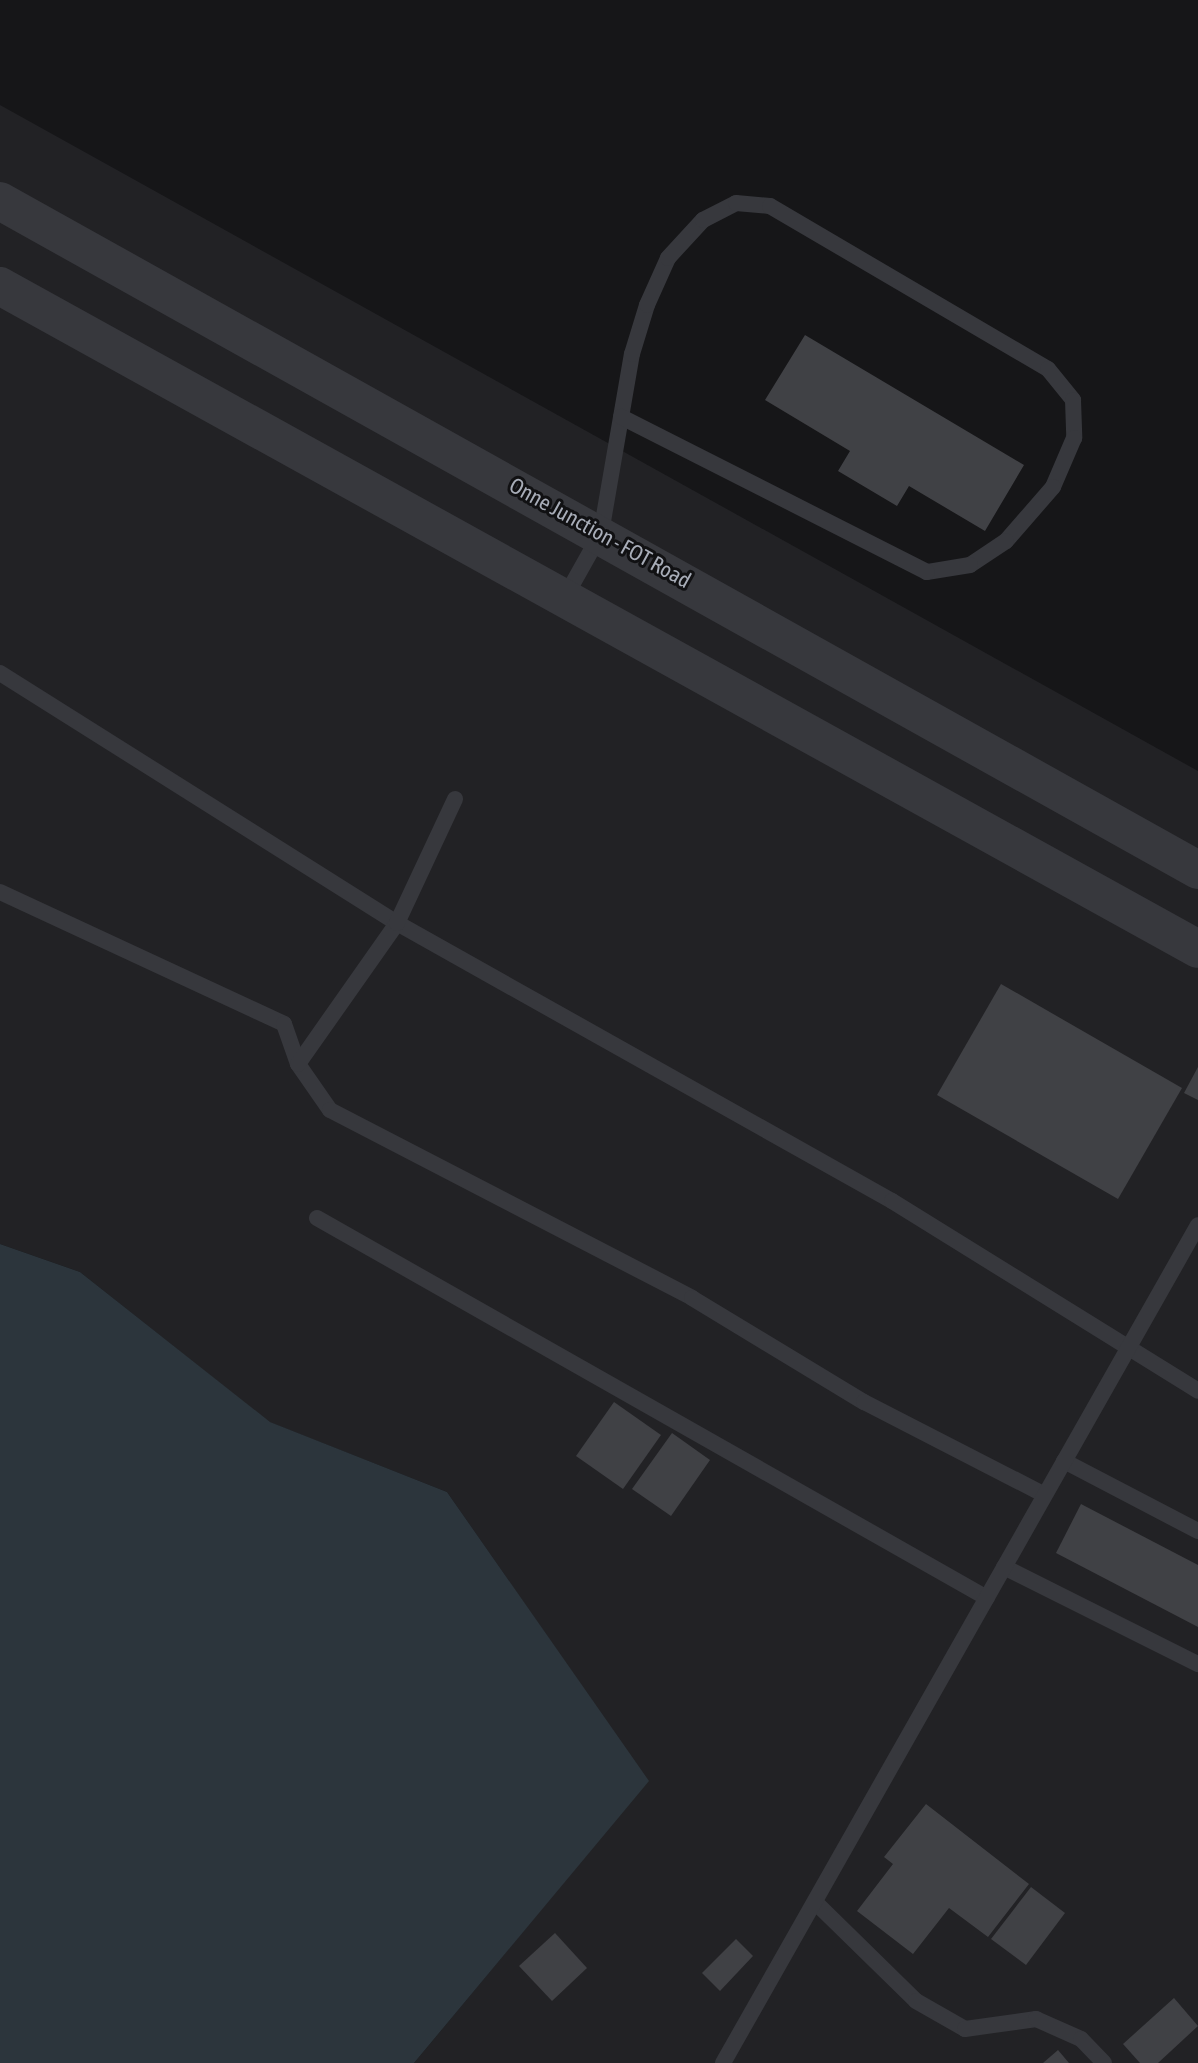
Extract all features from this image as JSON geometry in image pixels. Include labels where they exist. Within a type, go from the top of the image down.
[{"type":"street","name":"Onne Junction - FOT Road","points":[[0,201],[601,533],[1198,870]]},
{"type":"street","points":[[0,286],[1198,949]]},
{"type":"lane","points":[[563,600],[601,533],[621,417],[632,354],[668,258],[703,220],[736,203],[770,206],[1048,369],[1073,400],[1074,438],[1053,487],[1006,541],[970,565],[927,572],[621,417]]},
{"type":"lane","points":[[0,673],[397,923],[892,1201],[1127,1351],[1198,1391]]},
{"type":"lane","points":[[298,1064],[397,923],[455,799]]},
{"type":"lane","points":[[0,892],[284,1024],[298,1064],[330,1110],[692,1298],[864,1402],[1045,1495]]},
{"type":"lane","points":[[317,1218],[987,1598]]},
{"type":"lane","points":[[723,2063],[1198,1225]]},
{"type":"lane","points":[[1064,1461],[1198,1531]]},
{"type":"lane","points":[[1004,1567],[1198,1664]]},
{"type":"lane","points":[[815,1902],[916,2001],[965,2029],[1036,2019],[1081,2039],[1104,2063]]},
{"type":"shaded area","points":[[0,105],[1198,771],[1198,2063],[414,2063],[648,1781],[447,1492],[269,1422],[80,1272],[0,1244]]},
{"type":"shaded area","points":[[0,1244],[80,1272],[270,1422],[447,1492],[649,1781],[414,2063],[0,2063]]},
{"type":"building","points":[[805,335],[1024,465],[985,531],[909,486],[897,506],[838,471],[850,451],[765,400]]},
{"type":"building","points":[[1001,984],[1182,1088],[1118,1199],[937,1095]]},
{"type":"building","points":[[1198,1067],[1198,1100],[1184,1093]]},
{"type":"building","points":[[614,1402],[661,1435],[623,1489],[576,1456]]},
{"type":"building","points":[[672,1433],[710,1460],[671,1516],[632,1489]]},
{"type":"building","points":[[1081,1504],[1198,1565],[1198,1627],[1056,1553]]},
{"type":"building","points":[[926,1804],[1029,1884],[988,1937],[949,1908],[913,1954],[857,1911],[893,1864],[884,1857]]},
{"type":"building","points":[[1031,1887],[1065,1913],[1026,1965],[991,1939]]},
{"type":"building","points":[[555,1933],[587,1968],[552,2001],[519,1966]]},
{"type":"building","points":[[736,1939],[753,1956],[720,1991],[702,1973]]},
{"type":"building","points":[[1174,1998],[1198,2026],[1158,2063],[1140,2063],[1123,2044]]},
{"type":"building","points":[[1058,2050],[1069,2063],[1043,2063]]}]
